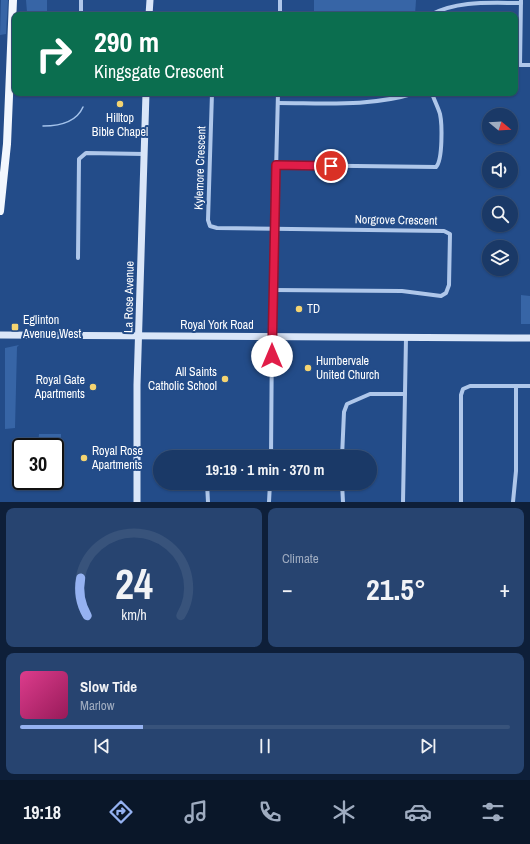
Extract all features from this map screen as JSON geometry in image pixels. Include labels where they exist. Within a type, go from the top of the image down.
[{"type":"main road","points":[[12,12],[13,0]]},
{"type":"main road","points":[[149,12],[150,0]]},
{"type":"main road","points":[[0,211],[7,144],[12,24]]},
{"type":"main road","name":"La Rose Avenue","points":[[137,502],[136,420],[146,96]]},
{"type":"main road","name":"Royal York Road","points":[[0,335],[530,338]]},
{"type":"street","points":[[81,0],[81,12]]},
{"type":"street","points":[[280,0],[280,12]]},
{"type":"street","points":[[435,12],[458,4],[521,1],[518,49]]},
{"type":"street","points":[[518,65],[530,65]]},
{"type":"street","name":"Kylemore Crescent","points":[[212,96],[208,224],[217,228],[275,229]]},
{"type":"street","points":[[271,450],[272,336],[278,96]]},
{"type":"street","points":[[278,103],[367,102],[405,96]]},
{"type":"street","points":[[276,165],[436,166],[440,157],[441,122],[439,111],[433,96]]},
{"type":"street","points":[[78,258],[78,167],[80,156],[86,153],[144,154]]},
{"type":"street","name":"Norgrove Crescent","points":[[273,290],[402,291],[441,296],[448,288],[450,236],[449,232],[444,231],[275,229]]},
{"type":"street","points":[[403,502],[406,338]]},
{"type":"street","points":[[461,502],[461,395],[463,389],[470,386],[530,386]]},
{"type":"street","points":[[514,502],[516,471],[516,386]]},
{"type":"street","points":[[342,450],[344,412],[347,404],[370,394],[405,394]]},
{"type":"street","points":[[207,490],[208,502]]},
{"type":"street","points":[[269,502],[270,490]]},
{"type":"street","points":[[343,490],[344,502]]},
{"type":"shaded area","points":[[1,0],[8,0],[6,34],[0,35]]},
{"type":"shaded area","points":[[26,0],[47,0],[47,12],[27,12]]},
{"type":"shaded area","points":[[314,0],[416,0],[415,12],[314,12]]},
{"type":"shaded area","points":[[521,295],[530,296],[530,324],[521,324]]},
{"type":"shaded area","points":[[19,345],[17,347],[15,428],[5,429],[5,348]]},
{"type":"shaded area","points":[[39,434],[61,434],[61,438],[39,438]]},
{"type":"waterway","points":[[43,126],[60,124],[71,120],[76,117],[83,107]]},
{"type":"place","name":"Hilltop Bible Chapel","points":[[120,104]]},
{"type":"place","name":"TD","points":[[299,309]]},
{"type":"place","name":"Eglinton Avenue West","points":[[15,327]]},
{"type":"place","name":"Humbervale United Church","points":[[308,368]]},
{"type":"place","name":"All Saints Catholic School","points":[[225,379]]},
{"type":"place","name":"Royal Gate Apartments","points":[[93,387]]},
{"type":"place","name":"Royal Rose Apartments","points":[[84,458]]},
{"type":"route","points":[[272,356],[276,165],[331,166]]}]
